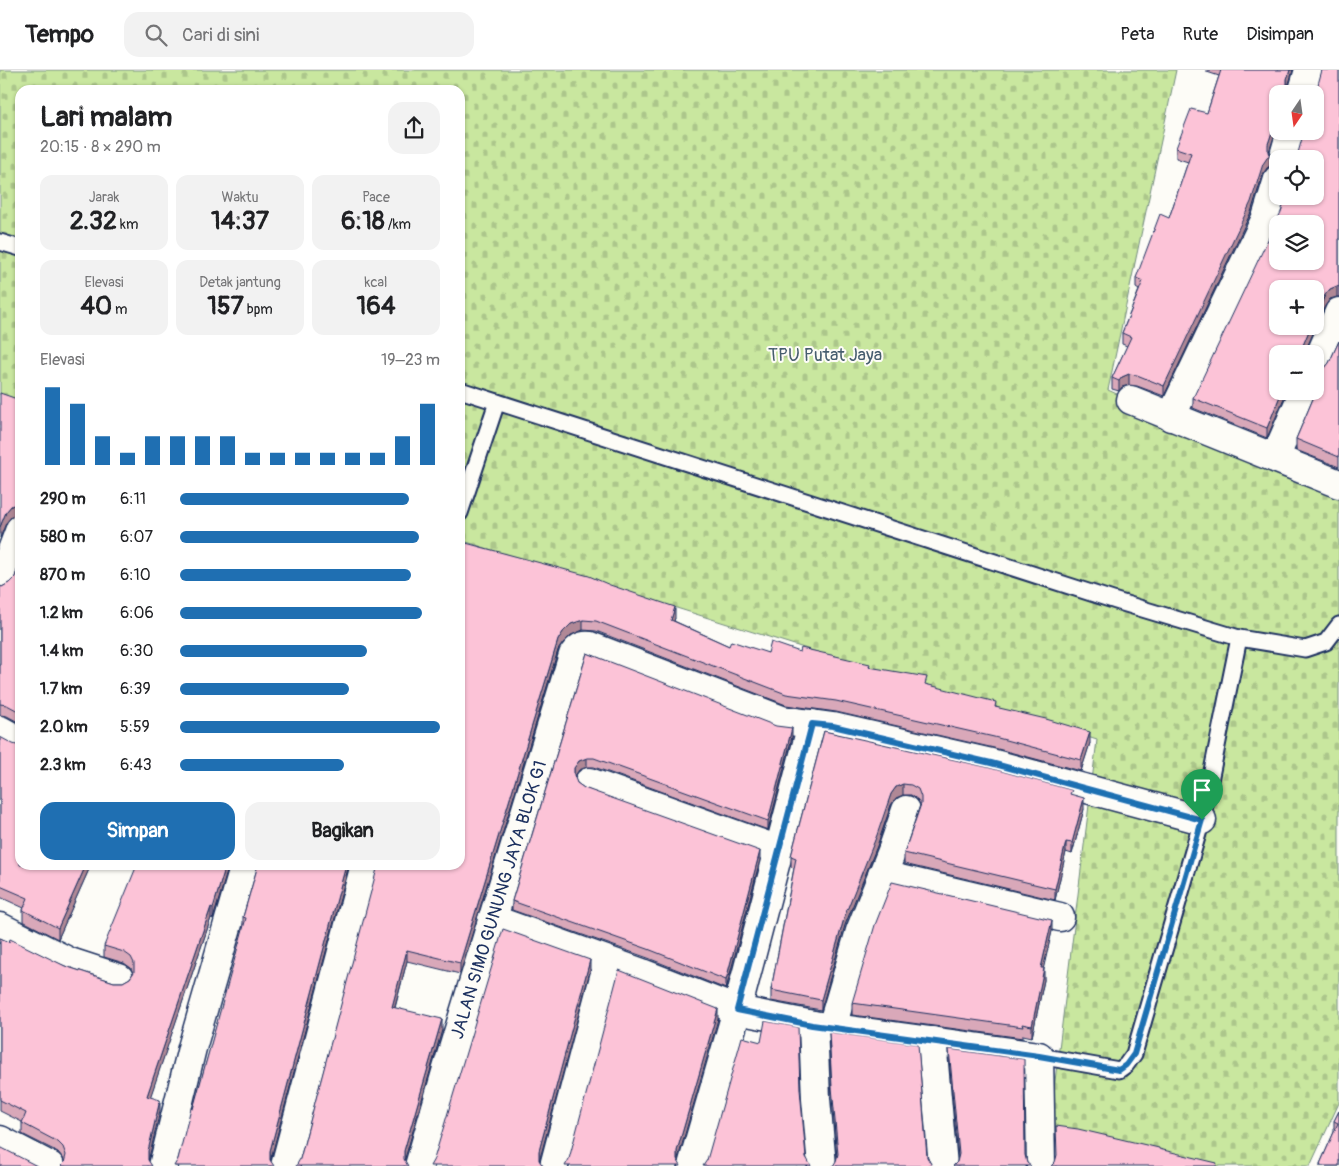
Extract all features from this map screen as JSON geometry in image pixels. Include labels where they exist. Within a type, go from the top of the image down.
[{"type":"street","points":[[1305,85],[1309,70]]},
{"type":"street","points":[[1171,417],[1266,218],[1270,205]]},
{"type":"street","points":[[1324,346],[1339,312]]},
{"type":"street","points":[[1131,400],[1339,484]]},
{"type":"street","points":[[1275,458],[1300,400]]},
{"type":"street","points":[[0,582],[15,546]]},
{"type":"street","name":"JALAN SIMO GUNUNG JAYA BLOK G1","points":[[419,1166],[573,655],[578,648],[590,646],[782,720],[812,724]]},
{"type":"street","points":[[692,1166],[737,1010],[812,724],[833,726],[991,763],[1202,820]]},
{"type":"street","points":[[0,730],[15,738]]},
{"type":"street","points":[[588,782],[779,850]]},
{"type":"street","points":[[822,1166],[817,1107],[822,1026],[892,851],[906,810]]},
{"type":"street","points":[[163,1166],[192,1048],[244,870]]},
{"type":"street","points":[[285,1166],[364,870]]},
{"type":"street","points":[[882,875],[1060,917]]},
{"type":"street","points":[[492,919],[642,973],[737,1010],[822,1026],[1039,1056],[1041,1166]]},
{"type":"street","points":[[0,927],[70,962],[119,978]]},
{"type":"street","points":[[554,1166],[608,962]]},
{"type":"street","points":[[932,1041],[943,1166]]},
{"type":"street","points":[[0,1140],[50,1166]]},
{"type":"lane","points":[[0,242],[15,246]]},
{"type":"lane","points":[[465,392],[1116,601],[1239,638],[1305,649],[1326,642],[1339,625]]},
{"type":"lane","points":[[465,498],[497,402]]},
{"type":"lane","points":[[1039,1056],[1119,1070],[1126,1065],[1134,1054],[1202,820],[1239,638]]},
{"type":"green space","name":"TPU Putat Jaya","points":[[0,70],[1176,70],[1108,390],[1339,494],[1339,1103],[1310,1166],[1194,1166],[1049,1130],[1097,740],[465,542],[465,85],[15,85],[15,400],[0,395]]},
{"type":"building","points":[[1221,70],[1290,70],[1287,85],[1269,85],[1269,157],[1263,164],[1251,202],[1164,386],[1137,375],[1129,374],[1122,377],[1119,381],[1112,378],[1131,337],[1122,333],[1143,281],[1136,278],[1160,214],[1169,218],[1191,153],[1176,148],[1191,109],[1207,113]]},
{"type":"building","points":[[1322,70],[1339,70],[1339,287],[1330,289],[1324,297],[1324,280],[1269,280],[1269,335],[1307,335],[1303,345],[1269,345],[1269,400],[1278,400],[1267,428],[1193,398],[1269,237],[1269,270],[1324,270],[1324,215],[1280,215],[1283,205],[1324,205],[1324,150],[1299,150],[1302,140],[1324,140],[1324,85],[1318,85]]},
{"type":"building","points":[[1339,341],[1339,457],[1296,439],[1312,400],[1324,400],[1324,369],[1329,363]]},
{"type":"building","points":[[0,393],[15,398],[15,504],[6,512],[0,527]]},
{"type":"building","points":[[466,543],[589,576],[675,607],[671,620],[729,646],[731,641],[768,653],[771,642],[800,652],[801,648],[870,664],[869,667],[927,677],[925,684],[996,702],[995,707],[1090,732],[1081,760],[994,737],[836,701],[786,694],[596,621],[583,620],[571,624],[558,640],[460,963],[407,950],[392,1007],[442,1019],[404,1151],[404,1159],[408,1166],[296,1166],[300,1159],[377,870],[465,870]]},
{"type":"building","points":[[15,577],[15,709],[0,704],[0,586],[2,587]]},
{"type":"building","points":[[587,653],[776,726],[792,728],[768,821],[594,758],[579,761],[574,768],[577,783],[584,788],[760,851],[726,980],[648,949],[512,901]]},
{"type":"building","points":[[824,731],[987,767],[1072,790],[1070,794],[1084,798],[1072,843],[1066,842],[1055,889],[904,853],[921,804],[921,797],[918,789],[911,785],[903,784],[896,787],[891,794],[845,915],[821,1000],[771,990],[796,858],[791,856]]},
{"type":"building","points":[[0,737],[15,745],[15,870],[84,870],[58,928],[23,910],[28,898],[0,886]]},
{"type":"building","points":[[135,870],[224,870],[147,1096],[160,1100],[148,1151],[148,1160],[152,1166],[61,1166],[66,1155],[63,1147],[58,1142],[22,1123],[26,1113],[0,1100],[0,938],[9,942],[10,939],[65,966],[114,982],[123,982],[130,978],[134,972],[134,963],[131,957],[124,952],[104,946]]},
{"type":"building","points":[[257,870],[345,870],[270,1151],[270,1160],[274,1166],[174,1166],[178,1159],[191,1108],[193,1109],[246,918],[243,917]]},
{"type":"building","points":[[892,882],[1052,920],[1041,968],[1044,968],[1032,1026],[1022,1024],[1023,1027],[852,1003],[875,925]]},
{"type":"building","points":[[503,929],[590,960],[539,1151],[539,1160],[543,1166],[430,1166],[434,1159]]},
{"type":"building","points":[[619,970],[718,1009],[677,1151],[677,1159],[681,1166],[565,1166],[569,1159]]},
{"type":"building","points":[[765,1021],[798,1027],[800,1089],[806,1157],[811,1166],[703,1166],[707,1160],[742,1037],[761,1042]]},
{"type":"building","points":[[829,1032],[918,1044],[927,1157],[932,1166],[833,1166],[838,1154]]},
{"type":"building","points":[[949,1049],[1024,1059],[1025,1155],[1027,1163],[1031,1166],[953,1166],[957,1162],[959,1154]]},
{"type":"building","points":[[1339,1111],[1339,1166],[1320,1166],[1338,1123],[1334,1121]]},
{"type":"building","points":[[1056,1126],[1078,1129],[1217,1163],[1216,1166],[1051,1166],[1055,1162],[1057,1155]]},
{"type":"building","points":[[0,1147],[37,1166],[0,1166]]},
{"type":"route","points":[[812,724],[833,726],[991,763],[1202,820],[1134,1054],[1126,1065],[1119,1070],[1039,1056],[812,1025],[737,1010],[812,724]]}]
